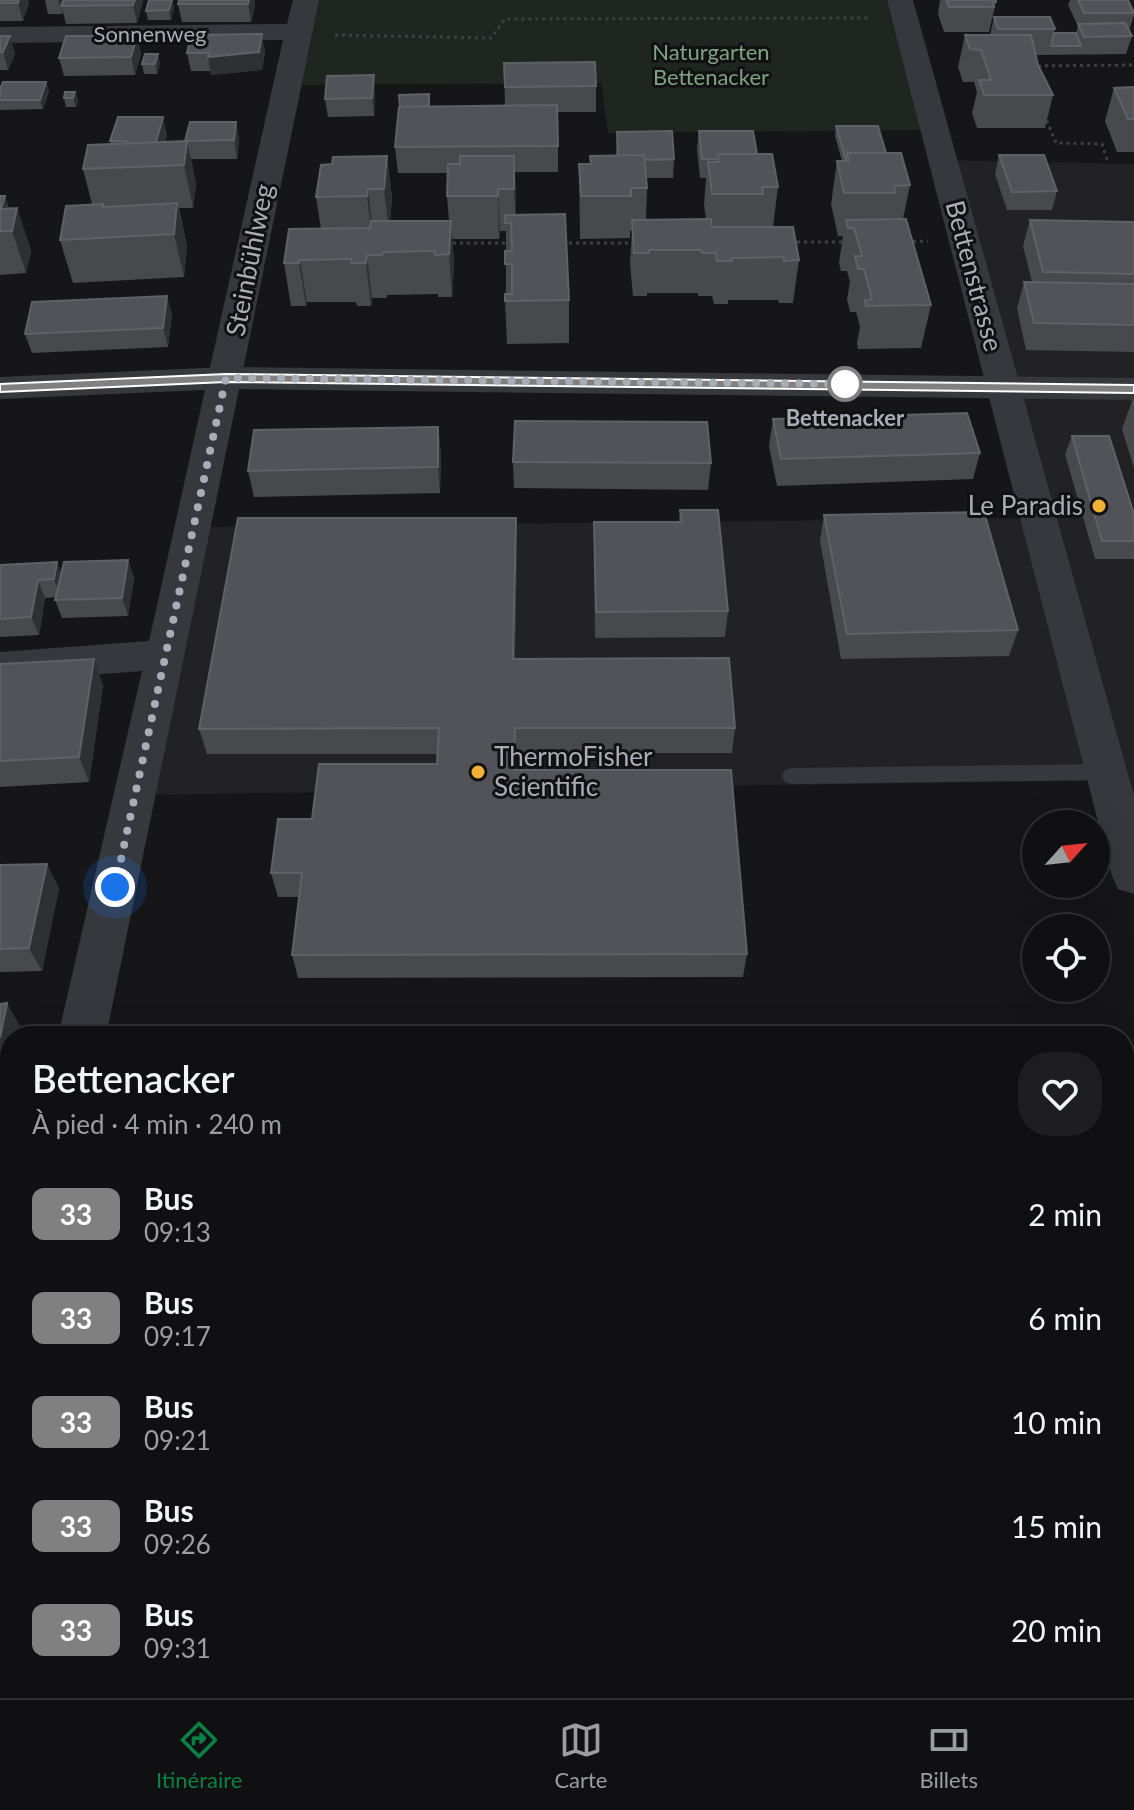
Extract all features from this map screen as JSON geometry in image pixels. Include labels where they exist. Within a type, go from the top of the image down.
[{"type":"street","name":"Bettenstrasse","points":[[902,9],[1134,876]]},
{"type":"street","name":"Sonnenweg","points":[[0,35],[302,22]]},
{"type":"street","name":"Steinbühlweg","points":[[84,1026],[226,378],[264,185],[302,22]]},
{"type":"street","points":[[0,388],[226,378],[1134,389]]},
{"type":"street","points":[[0,667],[166,654]]},
{"type":"lane","points":[[793,776],[1106,772]]},
{"type":"path","points":[[302,22],[491,38],[505,19],[902,9]]},
{"type":"path","points":[[1025,66],[1134,65]]},
{"type":"path","points":[[1040,105],[1056,143],[1102,144],[1107,160]]},
{"type":"path","points":[[896,242],[965,241]]},
{"type":"path","points":[[785,242],[848,242]]},
{"type":"path","points":[[436,243],[515,243]]},
{"type":"path","points":[[547,243],[642,243]]},
{"type":"shaded area","points":[[943,160],[1134,164],[1134,876],[1108,780],[136,795],[194,527],[1039,518]]},
{"type":"green space","name":"Naturgarten Bettenacker","points":[[306,0],[900,0],[935,130],[608,133],[601,83],[288,85]]},
{"type":"building","points":[[0,0],[19,0],[18,3],[0,3]]},
{"type":"building","points":[[64,0],[135,0],[133,5],[61,6]]},
{"type":"building","points":[[149,0],[172,0],[169,10],[146,11]]},
{"type":"building","points":[[179,0],[249,0],[248,4],[178,4]]},
{"type":"building","points":[[946,0],[996,2],[992,2],[994,7],[949,7]]},
{"type":"building","points":[[1078,0],[1128,0],[1134,13],[1084,13]]},
{"type":"building","points":[[994,17],[1050,17],[1055,29],[998,29]]},
{"type":"building","points":[[1125,23],[1132,36],[1084,37],[1078,24]]},
{"type":"building","points":[[1054,33],[1076,33],[1081,46],[1051,46]]},
{"type":"building","points":[[262,34],[259,52],[208,57],[209,53],[187,53],[191,35]]},
{"type":"building","points":[[965,35],[1031,35],[1038,65],[1053,95],[984,95],[979,80],[991,80],[981,50],[970,49]]},
{"type":"building","points":[[0,36],[10,36],[3,52],[0,52]]},
{"type":"building","points":[[66,36],[137,36],[131,57],[59,58]]},
{"type":"building","points":[[145,54],[158,54],[155,64],[142,64]]},
{"type":"building","points":[[595,62],[596,86],[505,87],[504,63]]},
{"type":"building","points":[[374,75],[372,98],[325,99],[327,76]]},
{"type":"building","points":[[3,82],[46,82],[40,100],[0,100]]},
{"type":"building","points":[[1134,87],[1134,119],[1128,119],[1114,88]]},
{"type":"building","points":[[65,92],[75,92],[73,98],[64,98]]},
{"type":"building","points":[[429,94],[429,106],[400,107],[399,95]]},
{"type":"building","points":[[557,105],[558,146],[395,147],[399,107]]},
{"type":"building","points":[[118,117],[163,117],[156,142],[127,144],[128,141],[110,141]]},
{"type":"building","points":[[190,122],[236,122],[234,140],[185,141]]},
{"type":"building","points":[[836,126],[878,126],[886,153],[847,153],[846,161]]},
{"type":"building","points":[[672,131],[674,159],[645,160],[644,155],[618,156],[617,132]]},
{"type":"building","points":[[699,131],[753,131],[757,154],[718,154],[718,159],[702,159]]},
{"type":"building","points":[[187,141],[184,165],[83,169],[88,145]]},
{"type":"building","points":[[847,153],[901,153],[910,185],[894,186],[895,193],[844,193],[837,161],[849,161]]},
{"type":"building","points":[[718,154],[772,154],[778,187],[762,187],[763,194],[712,194],[708,162],[719,162]]},
{"type":"building","points":[[644,155],[647,188],[631,188],[631,196],[581,196],[579,164],[591,164],[590,156]]},
{"type":"building","points":[[999,155],[1044,155],[1057,191],[1012,192]]},
{"type":"building","points":[[387,156],[384,189],[368,189],[367,196],[316,197],[321,165],[332,164],[333,157]]},
{"type":"building","points":[[460,156],[514,156],[514,189],[498,189],[498,196],[447,196],[448,164],[460,164]]},
{"type":"building","points":[[0,196],[5,196],[1,209],[17,208],[12,231],[0,231]]},
{"type":"building","points":[[177,203],[174,234],[60,240],[66,206]]},
{"type":"building","points":[[565,214],[569,300],[505,301],[505,294],[512,294],[512,264],[505,264],[505,251],[512,251],[511,223],[505,223],[505,215]]},
{"type":"building","points":[[711,219],[712,227],[793,227],[799,260],[784,261],[784,257],[717,261],[716,253],[702,253],[701,250],[634,253],[632,220]]},
{"type":"building","points":[[906,219],[931,305],[866,306],[865,300],[872,299],[864,269],[858,269],[855,256],[862,256],[854,228],[848,228],[846,220]]},
{"type":"building","points":[[1030,220],[1134,222],[1134,274],[1043,272]]},
{"type":"building","points":[[371,221],[451,221],[449,254],[435,255],[434,251],[383,252],[382,255],[367,255],[366,263],[351,263],[352,259],[284,263],[289,229],[370,228]]},
{"type":"building","points":[[1024,282],[1134,284],[1134,325],[1034,323]]},
{"type":"building","points":[[167,296],[163,328],[25,334],[32,302]]},
{"type":"building","points":[[967,413],[980,453],[781,459],[773,419]]},
{"type":"building","points":[[515,421],[707,422],[711,463],[513,462]]},
{"type":"building","points":[[438,427],[438,467],[248,471],[254,430]]},
{"type":"building","points":[[1072,436],[1109,436],[1134,514],[1134,541],[1102,541]]},
{"type":"building","points":[[680,510],[718,510],[728,611],[596,612],[594,522],[682,522]]},
{"type":"building","points":[[984,512],[1018,630],[847,634],[824,515]]},
{"type":"building","name":"ThermoFisher Scientific","points":[[238,518],[516,518],[513,659],[729,658],[735,728],[515,728],[514,770],[731,770],[747,954],[292,955],[302,873],[271,873],[278,819],[312,819],[319,764],[437,764],[439,728],[199,729]]},
{"type":"building","points":[[128,560],[122,598],[55,600],[64,562]]},
{"type":"building","points":[[57,562],[54,579],[38,580],[31,617],[0,619],[0,565]]},
{"type":"building","points":[[94,659],[79,757],[0,761],[0,664]]},
{"type":"building","points":[[47,864],[29,948],[0,949],[0,865]]},
{"type":"building","points":[[7,1003],[2,1026],[0,1026],[0,1004]]},
{"type":"bus line","name":"33","points":[[0,388],[226,378],[1134,389]]},
{"type":"place","name":"Bettenacker","points":[[845,384]]},
{"type":"place","name":"Le Paradis","points":[[1099,506]]},
{"type":"place","name":"ThermoFisher Scientific","points":[[478,772]]},
{"type":"route","points":[[115,887],[226,378],[845,384]]}]
